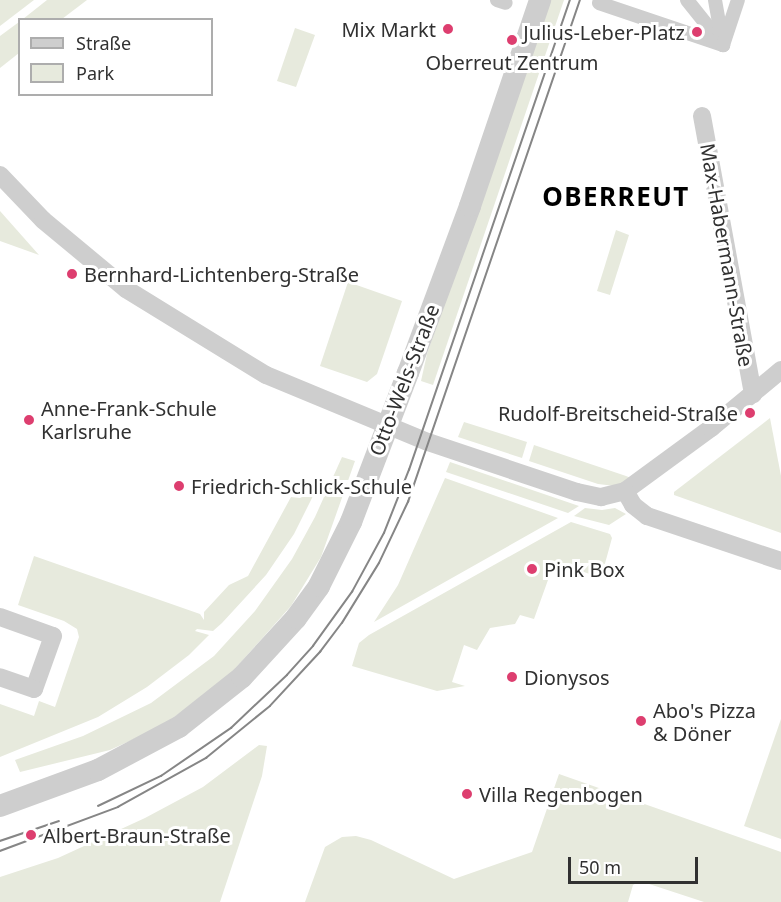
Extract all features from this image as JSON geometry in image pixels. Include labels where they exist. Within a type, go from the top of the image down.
[{"type":"street","name":"Otto-Wels-Straße","points":[[0,806],[98,770],[179,727],[242,677],[283,633],[319,586],[351,522],[470,206],[540,0]]},
{"type":"street","points":[[687,0],[723,45]]},
{"type":"street","points":[[715,0],[723,45]]},
{"type":"street","points":[[723,45],[738,0]]},
{"type":"street","points":[[605,1],[723,45]]},
{"type":"street","name":"Max-Habermann-Straße","points":[[702,116],[753,394]]},
{"type":"street","points":[[0,175],[84,256],[171,319],[266,375],[453,451],[601,498],[625,491],[753,394],[781,370]]},
{"type":"street","points":[[625,491],[633,505],[647,516],[781,561]]},
{"type":"street","points":[[0,617],[53,636],[34,689],[0,677]]},
{"type":"green space","points":[[0,0],[34,0],[0,26]]},
{"type":"green space","points":[[47,0],[87,0],[63,18],[24,18]]},
{"type":"green space","points":[[548,0],[564,0],[433,385],[421,381],[427,354]]},
{"type":"green space","points":[[18,23],[18,54],[0,68],[0,36]]},
{"type":"green space","points":[[295,28],[315,35],[296,87],[277,81]]},
{"type":"green space","points":[[0,211],[39,255],[0,241]]},
{"type":"green space","points":[[616,230],[629,235],[610,295],[597,291]]},
{"type":"green space","points":[[348,282],[402,301],[377,374],[367,382],[320,366]]},
{"type":"green space","points":[[770,418],[781,476],[781,533],[674,495],[674,492]]},
{"type":"green space","points":[[464,422],[527,442],[522,458],[458,437]]},
{"type":"green space","points":[[534,445],[631,478],[615,486],[598,484],[529,461]]},
{"type":"green space","points":[[342,457],[355,461],[321,557],[291,606],[232,672],[202,698],[158,728],[110,750],[20,772],[15,760],[83,736],[151,703],[214,656],[255,611],[292,559],[315,517]]},
{"type":"green space","points":[[450,462],[579,506],[568,513],[446,472]]},
{"type":"green space","points":[[445,478],[558,518],[374,622],[398,585]]},
{"type":"green space","points":[[316,490],[294,534],[266,575],[213,631],[197,629],[195,631],[209,635],[189,655],[147,687],[98,717],[0,757],[0,704],[34,716],[39,701],[55,707],[79,637],[77,629],[64,621],[18,605],[34,556],[200,614],[204,620],[204,612],[229,585],[248,576],[291,497],[300,498]]},
{"type":"green space","points":[[585,508],[602,510],[615,508],[626,514],[609,525],[574,516]]},
{"type":"green space","points":[[571,522],[610,534],[612,538],[601,578],[567,566],[553,566],[534,619],[520,615],[515,624],[490,628],[477,650],[464,645],[452,682],[465,686],[437,691],[352,666],[359,643],[369,635]]},
{"type":"green space","points":[[781,719],[781,839],[744,826]]},
{"type":"green space","points":[[259,745],[267,746],[262,776],[220,902],[0,902],[0,877],[58,858],[145,818],[203,787]]},
{"type":"green space","points":[[559,774],[781,852],[781,902],[704,902],[640,881],[633,885],[628,902],[305,902],[325,847],[342,837],[356,836],[371,840],[454,879],[532,852]]},
{"type":"tram line","points":[[98,806],[161,776],[231,728],[287,675],[313,646],[352,592],[384,533],[409,470],[570,0]]},
{"type":"tram line","points":[[0,851],[118,807],[206,758],[270,706],[320,652],[342,623],[379,563],[408,502],[580,0]]},
{"type":"tram line","points":[[0,841],[59,821]]},
{"type":"place","name":"Mix Markt","points":[[448,29]]},
{"type":"place","name":"Julius-Leber-Platz","points":[[697,32]]},
{"type":"place","name":"Oberreut Zentrum","points":[[512,40]]},
{"type":"place","name":"Bernhard-Lichtenberg-Straße","points":[[72,274]]},
{"type":"place","name":"Rudolf-Breitscheid-Straße","points":[[750,413]]},
{"type":"place","name":"Anne-Frank-Schule Karlsruhe","points":[[29,420]]},
{"type":"place","name":"Friedrich-Schlick-Schule","points":[[179,486]]},
{"type":"place","name":"Pink Box","points":[[532,569]]},
{"type":"place","name":"Dionysos","points":[[512,677]]},
{"type":"place","name":"Abo's Pizza & Döner","points":[[641,721]]},
{"type":"place","name":"Villa Regenbogen","points":[[467,794]]},
{"type":"place","name":"Albert-Braun-Straße","points":[[31,835]]},
{"type":"district","name":"OBERREUT","points":[[616,197]]}]
